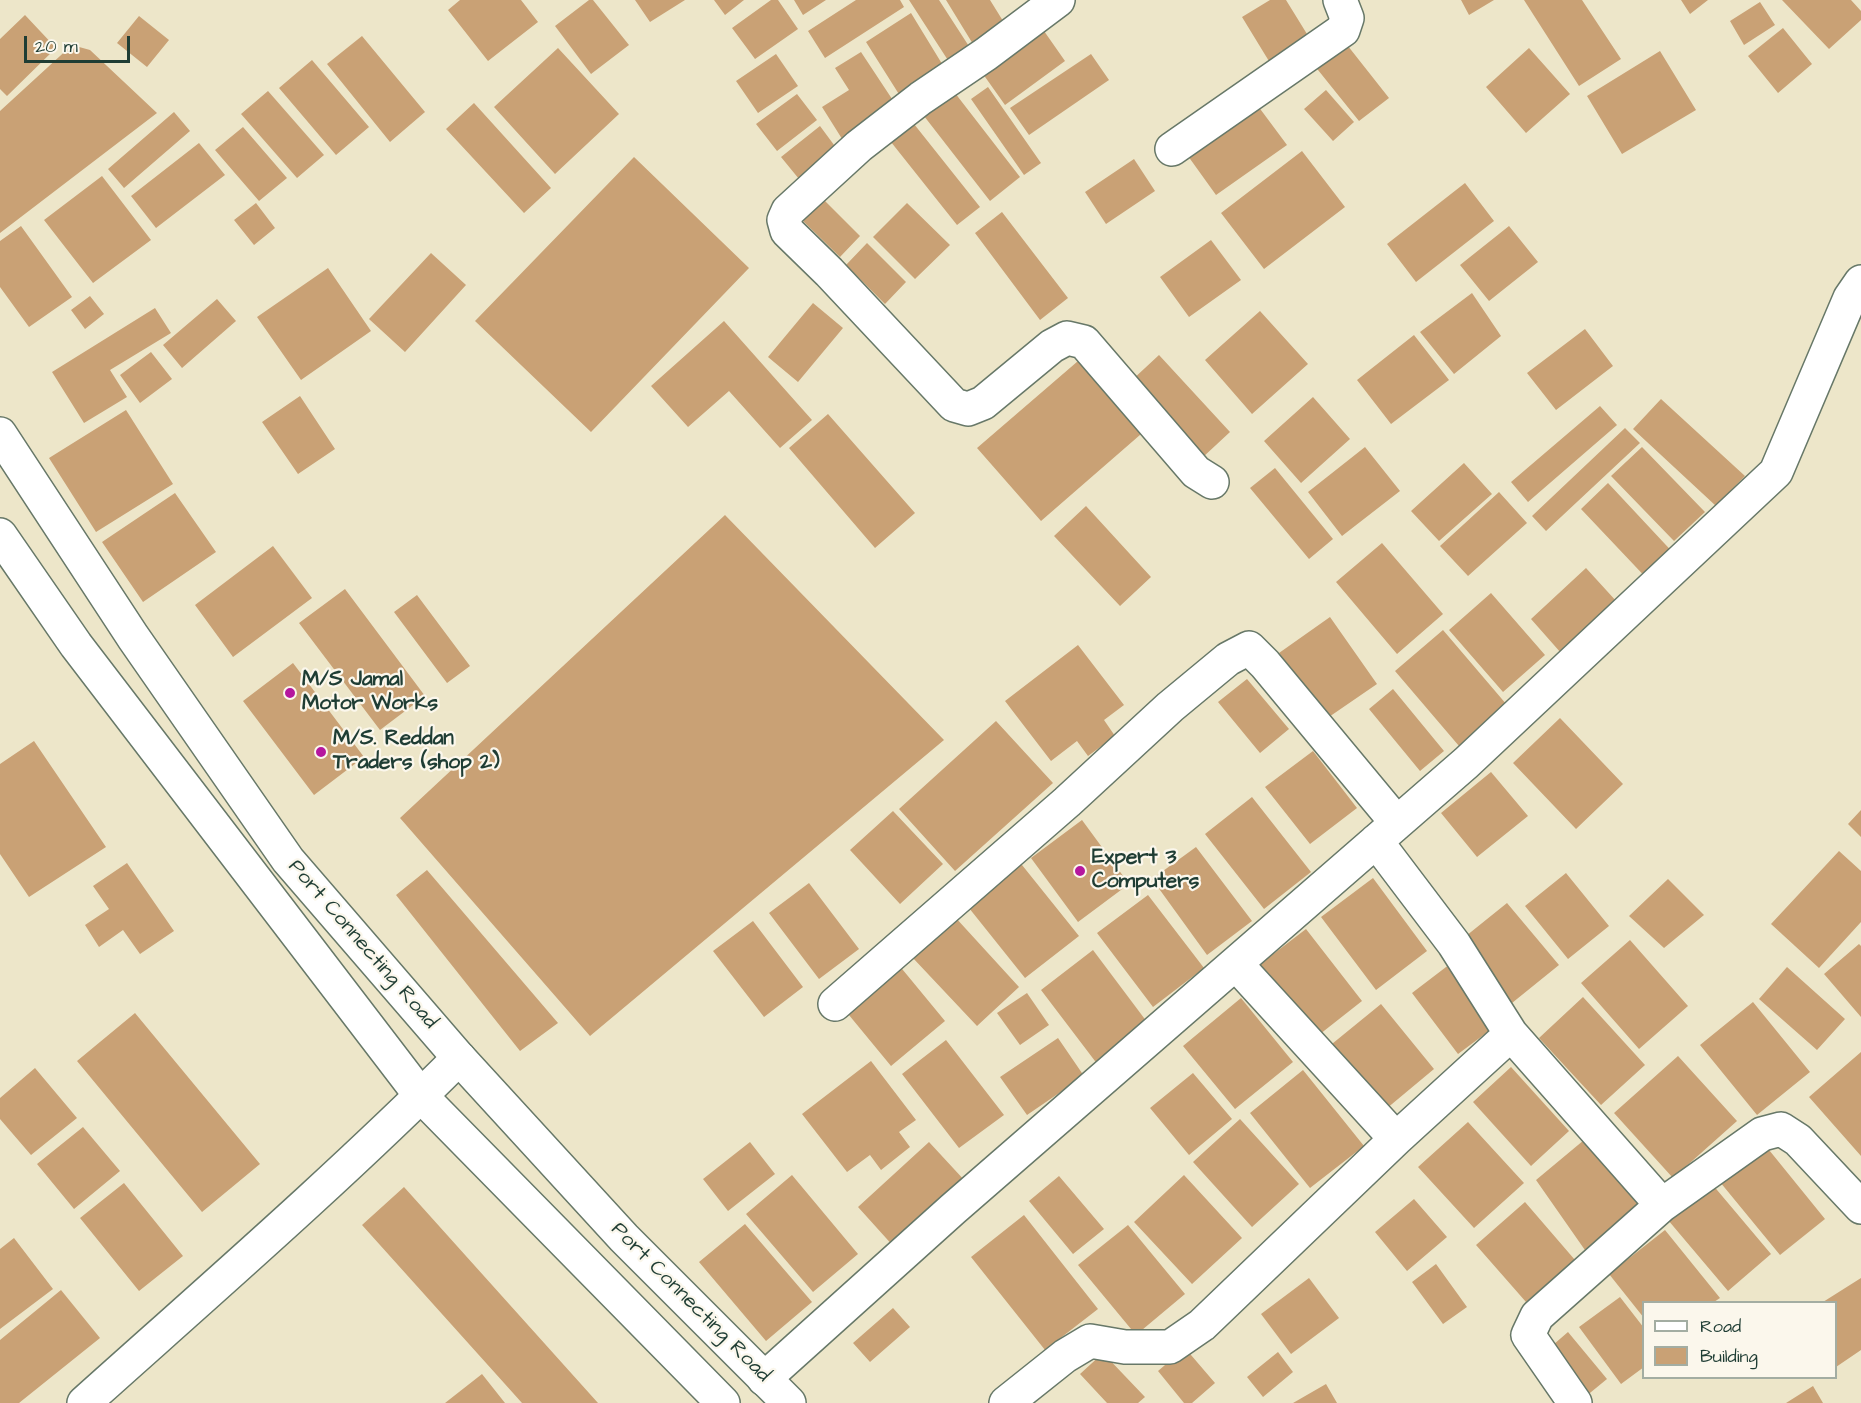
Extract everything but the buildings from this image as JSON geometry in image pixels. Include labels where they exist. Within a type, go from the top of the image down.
[{"type":"main road","points":[[1058,0],[986,54],[921,98],[859,146],[788,211],[784,220],[787,231],[829,272],[954,405],[968,409],[983,403],[1052,346],[1067,338],[1084,342],[1196,472],[1212,482]]},
{"type":"main road","points":[[1172,149],[1343,30],[1347,18],[1340,0]]},
{"type":"main road","points":[[765,1379],[952,1209],[1466,763],[1776,472],[1850,298],[1861,282]]},
{"type":"main road","name":"Port Connecting Road","points":[[0,434],[133,638],[288,860],[459,1058],[624,1238],[789,1403]]},
{"type":"main road","name":"Port Connecting Road","points":[[0,535],[76,645],[421,1096],[723,1403]]},
{"type":"main road","points":[[835,1004],[1067,802],[1170,707],[1228,659],[1249,648],[1265,664],[1387,832],[1511,1034],[1662,1204]]},
{"type":"main road","points":[[1236,964],[1396,1139]]},
{"type":"main road","points":[[1006,1403],[1065,1356],[1090,1341],[1125,1347],[1170,1347],[1202,1325],[1396,1139],[1511,1034]]},
{"type":"main road","points":[[84,1403],[241,1262],[459,1058]]},
{"type":"main road","points":[[1575,1403],[1528,1335],[1537,1316],[1662,1204],[1762,1134],[1781,1129],[1798,1140],[1861,1207]]},
{"type":"place","name":"M/S Jamal Motor Works","points":[[290,693]]},
{"type":"place","name":"M/S. Reddan Traders (shop 2)","points":[[321,752]]},
{"type":"place","name":"Expert 3 Computers","points":[[1080,871]]}]
